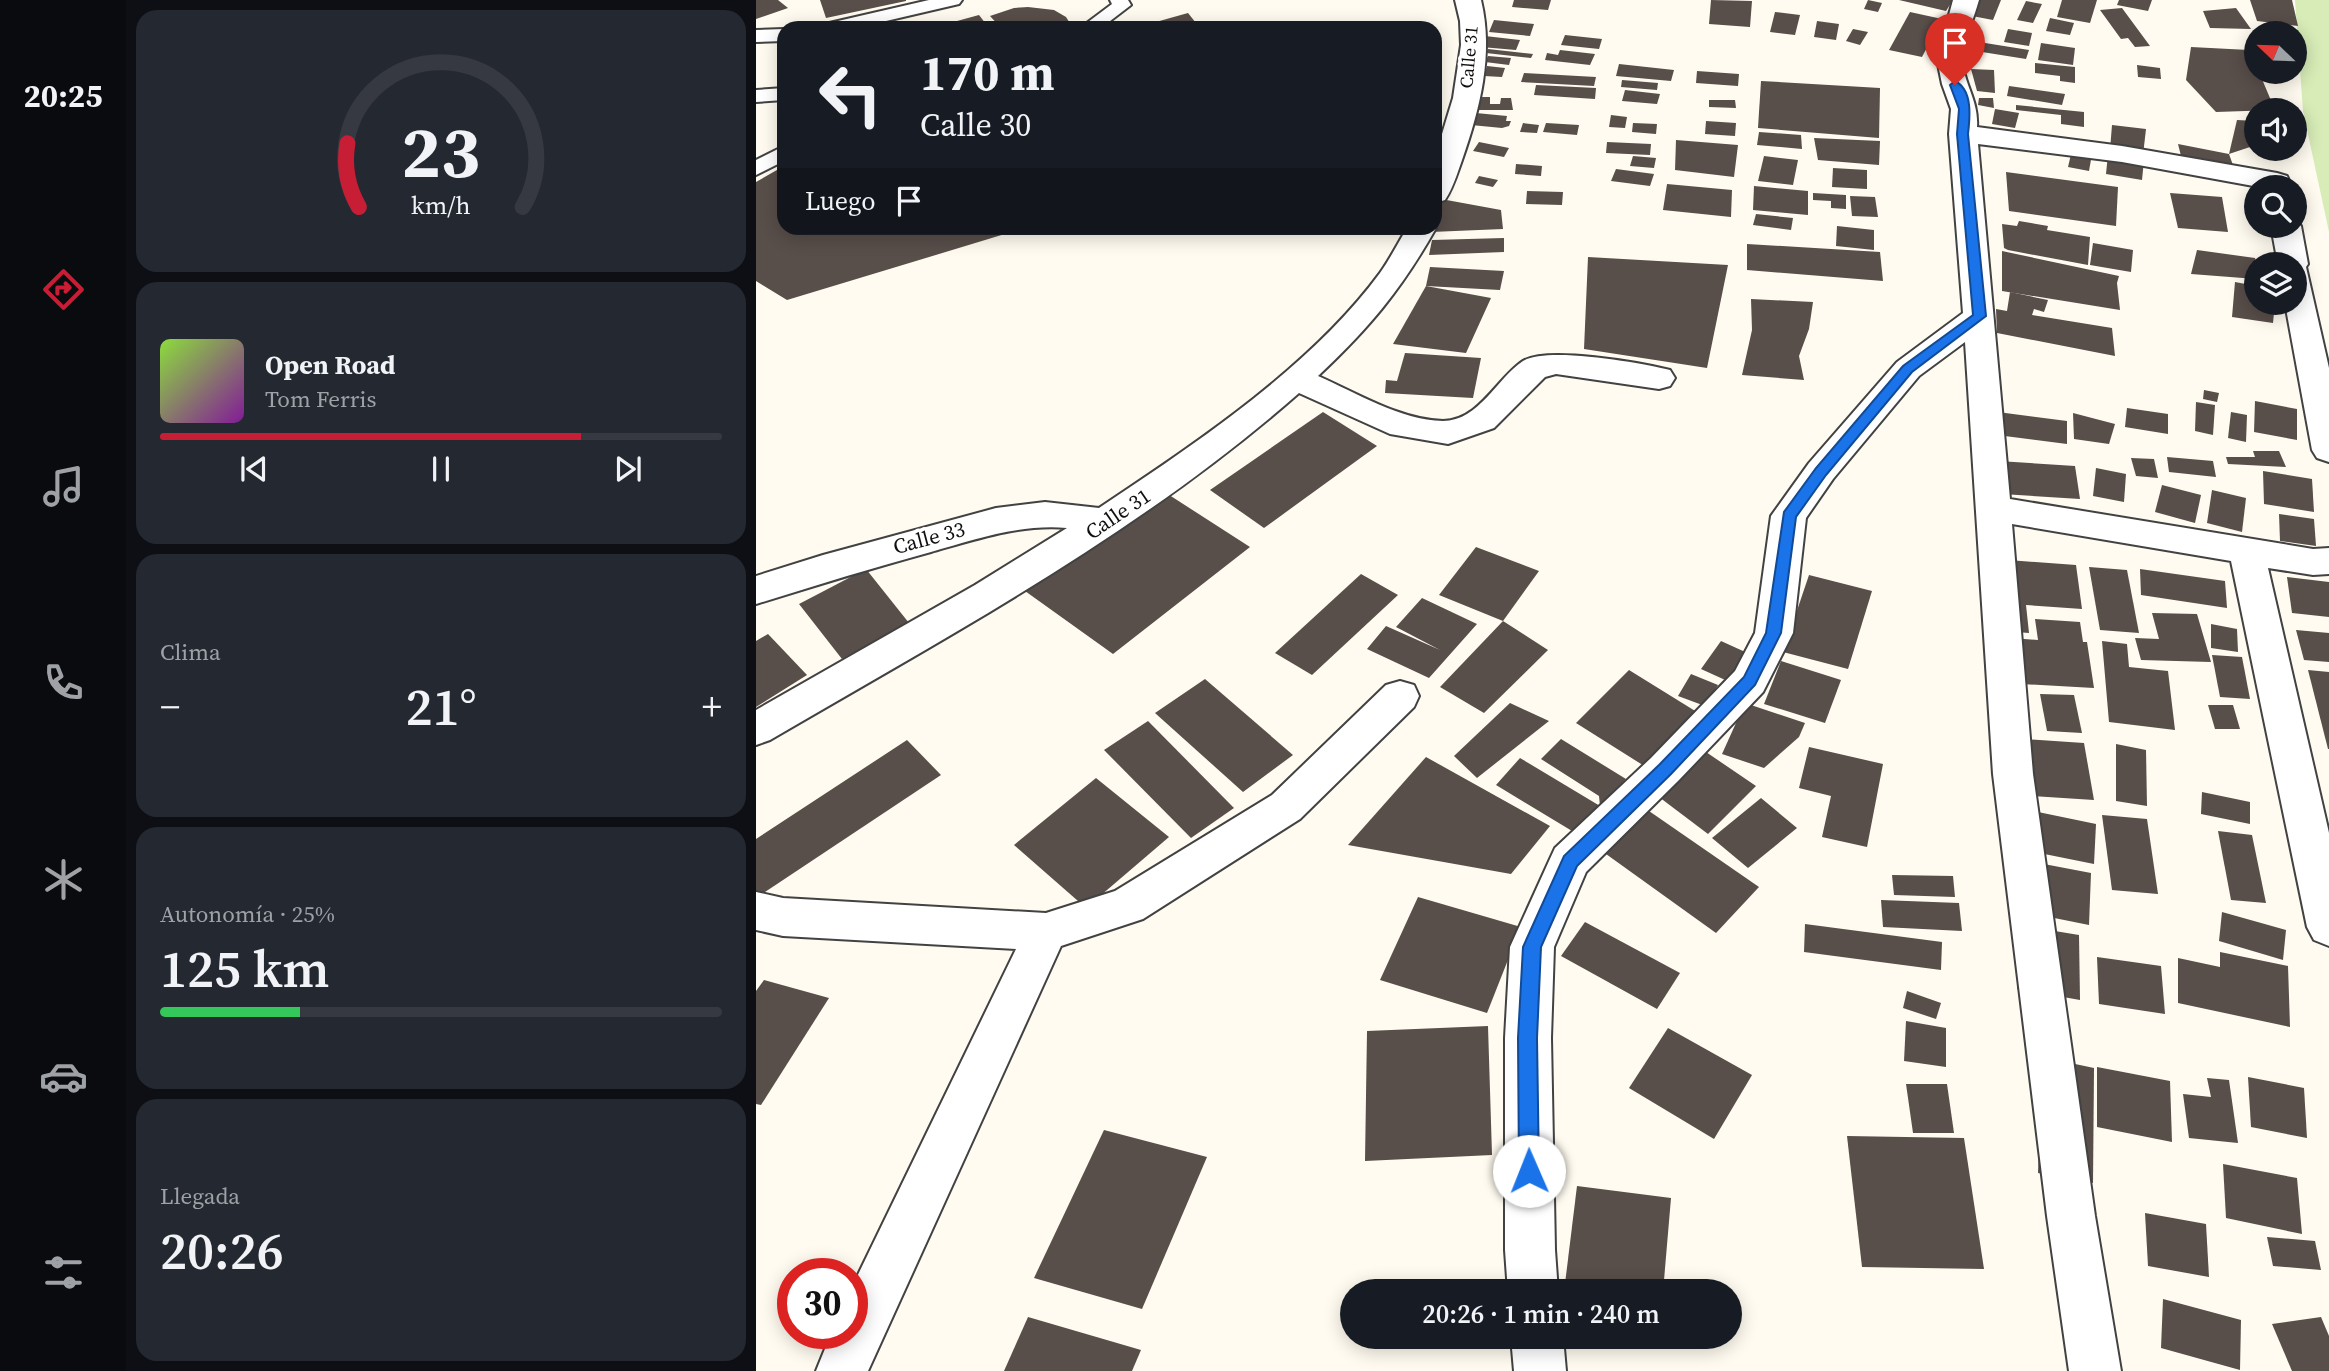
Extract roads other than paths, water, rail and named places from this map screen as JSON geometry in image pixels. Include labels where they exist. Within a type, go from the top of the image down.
[{"type":"street","name":"Calle 31","points":[[1442,174],[1461,121],[1472,66],[1473,12],[1468,0]]},
{"type":"street","points":[[1966,0],[1950,59],[1965,109],[1962,134],[1979,316],[2013,774],[2071,1216],[2095,1371]]},
{"type":"street","points":[[1962,134],[2122,154],[2244,176]]},
{"type":"street","name":"Calle 31","points":[[756,729],[1043,563],[1178,472],[1296,379],[1390,281],[1417,235]]},
{"type":"street","points":[[2302,315],[2329,450]]},
{"type":"street","points":[[1533,1279],[1530,1251],[1528,1051],[1532,947],[1570,861],[1665,769],[1749,681],[1774,633],[1789,516],[1828,462],[1908,369],[1979,316]]},
{"type":"street","points":[[1296,379],[1402,426],[1448,433],[1482,419],[1535,368],[1556,363],[1659,378]]},
{"type":"street","points":[[1994,509],[2313,562],[2329,561]]},
{"type":"street","name":"Calle 33","points":[[756,590],[823,568],[996,521],[1045,514],[1080,517],[1106,523]]},
{"type":"street","points":[[2246,549],[2329,927]]},
{"type":"street","points":[[756,911],[783,917],[1046,932],[1128,905],[1286,807],[1400,696]]},
{"type":"street","points":[[856,1360],[1046,932]]},
{"type":"street","points":[[1538,1349],[1540,1371]]},
{"type":"lane","points":[[862,21],[953,0]]},
{"type":"lane","points":[[1099,21],[1122,5],[1119,0]]},
{"type":"lane","points":[[756,36],[777,35]]},
{"type":"lane","points":[[756,96],[777,94]]},
{"type":"lane","points":[[756,169],[777,156]]}]
